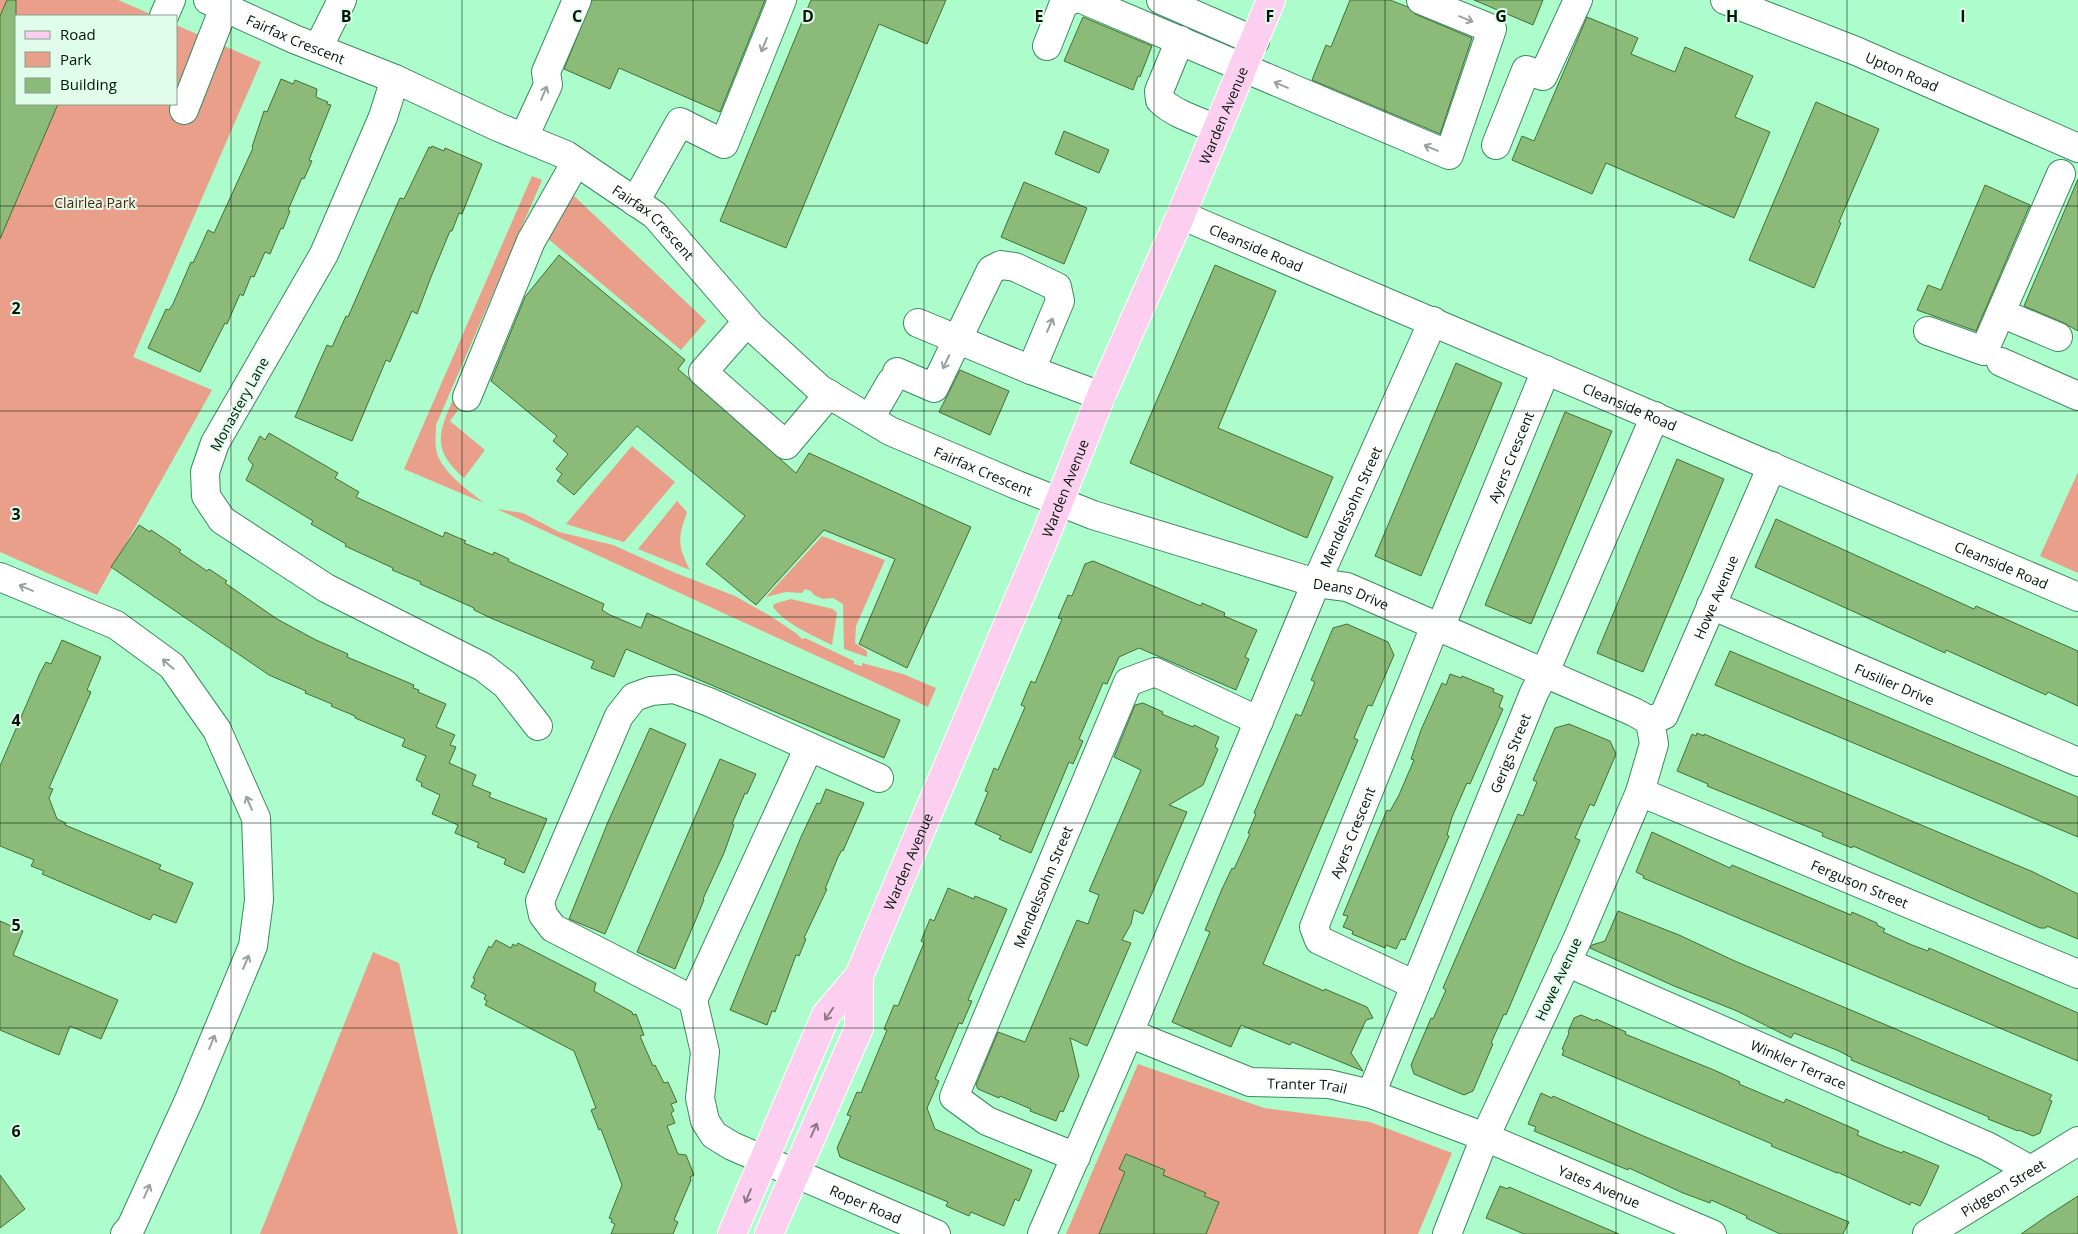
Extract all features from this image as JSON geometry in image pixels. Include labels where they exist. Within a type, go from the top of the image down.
[{"type":"main road","name":"Warden Avenue","points":[[732,1234],[826,1015],[859,976],[1045,537],[1101,396],[1181,215],[1271,0]]},
{"type":"main road","name":"Warden Avenue","points":[[769,1234],[859,1028],[859,976]]},
{"type":"street","points":[[164,15],[170,0]]},
{"type":"street","points":[[318,48],[342,0]]},
{"type":"street","points":[[524,137],[548,85],[546,72],[577,0]]},
{"type":"street","points":[[635,202],[680,122],[724,144],[782,0]]},
{"type":"street","points":[[1047,46],[1064,3],[1072,0]]},
{"type":"street","points":[[1084,0],[1449,155],[1492,29],[1421,0]]},
{"type":"street","points":[[1161,0],[1254,41]]},
{"type":"street","points":[[1496,145],[1526,70],[1543,76],[1578,0]]},
{"type":"street","name":"Upton Road","points":[[1725,0],[1856,51],[2075,146]]},
{"type":"street","points":[[184,110],[220,2]]},
{"type":"street","name":"Fairfax Crescent","points":[[220,2],[318,48],[395,79],[498,127],[566,155],[655,215],[747,322],[820,389],[890,431],[1058,501]]},
{"type":"street","points":[[1180,40],[1160,91],[1160,100],[1181,114],[1217,130]]},
{"type":"street","name":"Monastery Lane","points":[[395,79],[383,117],[324,254],[215,443],[205,472],[206,496],[222,520],[326,588],[484,666],[506,685],[538,726]]},
{"type":"street","points":[[1928,330],[1984,351],[2000,313],[2070,178],[2075,146]]},
{"type":"street","points":[[467,397],[531,241],[576,162]]},
{"type":"street","name":"Cleanside Road","points":[[1181,215],[2078,596]]},
{"type":"street","points":[[870,418],[894,377],[934,388],[991,270],[1001,264],[1015,267],[1056,287],[1060,301],[1031,370]]},
{"type":"street","points":[[2000,313],[2058,337]]},
{"type":"street","name":"Mendelssohn Street","points":[[1042,1234],[1129,1033],[1316,584],[1433,321]]},
{"type":"street","points":[[747,322],[703,372],[786,445],[829,394]]},
{"type":"street","points":[[918,323],[1031,370],[1101,396]]},
{"type":"street","points":[[2001,362],[2078,396]]},
{"type":"street","name":"Ayers Crescent","points":[[1415,985],[1319,940],[1314,927],[1546,370]]},
{"type":"street","name":"Gerigs Street","points":[[1371,1094],[1534,693],[1545,672],[1655,416]]},
{"type":"street","name":"Howe Avenue","points":[[1447,1234],[1485,1137],[1566,962],[1640,792],[1654,744],[1642,716],[1664,715],[1772,466]]},
{"type":"street","name":"Deans Drive","points":[[1058,501],[1093,515],[1316,584],[1347,588],[1545,672],[1642,716]]},
{"type":"street","points":[[0,577],[116,625],[172,666],[217,730],[256,818],[259,900],[253,946],[189,1100],[131,1227],[125,1234]]},
{"type":"street","name":"Fusilier Drive","points":[[1711,605],[2078,762]]},
{"type":"street","name":"Mendelssohn Street","points":[[1076,1157],[987,1121],[954,1097],[958,1087],[1128,682],[1155,672],[1259,721]]},
{"type":"street","points":[[810,747],[693,1000],[553,928],[534,913],[618,716],[634,697],[651,691],[674,689],[709,702],[810,747],[879,778]]},
{"type":"street","name":"Ferguson Street","points":[[1640,792],[2078,974]]},
{"type":"street","name":"Winkler Terrace","points":[[1566,962],[1987,1146],[2030,1169]]},
{"type":"street","name":"Roper Road","points":[[693,1000],[705,1052],[700,1098],[705,1121],[714,1135],[732,1146],[936,1234]]},
{"type":"street","name":"Tranter Trail","points":[[1129,1033],[1250,1082],[1330,1084],[1371,1094],[1485,1137]]},
{"type":"street","name":"Yates Avenue","points":[[1485,1137],[1712,1234]]},
{"type":"street","name":"Pidgeon Street","points":[[1927,1234],[2078,1140]]},
{"type":"green space","name":"Clairlea Park","points":[[0,0],[118,0],[153,15],[15,15],[15,105],[178,105],[178,26],[261,62],[133,357],[212,390],[97,595],[0,552]]},
{"type":"green space","points":[[532,176],[542,180],[436,425],[438,457],[455,479],[484,503],[404,469]]},
{"type":"green space","points":[[574,196],[706,321],[681,350],[547,238]]},
{"type":"green space","points":[[456,392],[458,410],[450,421],[485,450],[464,478],[445,457],[441,437],[442,427]]},
{"type":"green space","points":[[632,446],[675,482],[624,542],[566,524]]},
{"type":"green space","points":[[2078,472],[2078,573],[2040,556]]},
{"type":"green space","points":[[677,501],[687,512],[680,541],[690,570],[638,549]]},
{"type":"green space","points":[[497,509],[523,513],[559,532],[613,545],[673,572],[735,596],[772,617],[802,639],[805,638],[854,661],[854,664],[862,666],[862,663],[903,674],[936,688],[928,707]]},
{"type":"green space","points":[[822,536],[885,560],[856,626],[855,643],[867,651],[867,657],[844,649],[843,604],[833,598],[823,599],[805,589],[802,593],[786,592],[766,597]]},
{"type":"green space","points":[[791,599],[833,609],[837,613],[832,645],[792,624],[773,607],[774,604]]},
{"type":"green space","points":[[373,952],[399,963],[458,1234],[260,1234]]},
{"type":"green space","points":[[1138,1064],[1264,1108],[1370,1122],[1452,1153],[1418,1234],[1066,1234]]},
{"type":"building","points":[[7,0],[16,0],[15,105],[58,105],[0,239],[0,16]]},
{"type":"building","points":[[592,0],[765,0],[720,112],[619,68],[610,89],[564,69]]},
{"type":"building","points":[[811,0],[946,0],[927,44],[879,24],[786,248],[720,221]]},
{"type":"building","points":[[1350,0],[1390,0],[1408,7],[1415,14],[1472,38],[1440,134],[1312,80],[1326,45],[1331,47]]},
{"type":"building","points":[[1474,0],[1543,0],[1533,25]]},
{"type":"building","points":[[1083,17],[1152,46],[1133,90],[1064,61]]},
{"type":"building","points":[[1587,17],[1638,38],[1631,54],[1675,72],[1685,47],[1753,76],[1735,117],[1770,132],[1734,218],[1606,163],[1592,194],[1512,160],[1522,136],[1534,141]]},
{"type":"building","points":[[281,79],[293,84],[295,80],[317,89],[316,97],[331,105],[309,160],[312,161],[304,179],[302,178],[288,210],[290,211],[283,229],[281,228],[270,254],[265,252],[254,277],[251,276],[243,296],[240,294],[227,324],[225,323],[200,372],[148,348],[166,309],[169,310],[173,304],[191,262],[193,263],[208,230],[214,233],[253,148],[264,111],[267,112]]},
{"type":"building","points":[[1816,102],[1879,129],[1839,222],[1841,223],[1814,288],[1749,260]]},
{"type":"building","points":[[1064,131],[1109,150],[1099,173],[1055,154]]},
{"type":"building","points":[[432,146],[444,151],[445,148],[482,164],[462,214],[459,213],[452,231],[450,231],[417,314],[412,311],[390,362],[386,360],[352,441],[295,417],[327,345],[332,347],[346,316],[348,317],[400,198],[404,199],[429,147],[431,148]]},
{"type":"building","points":[[2078,179],[2078,331],[2024,306]]},
{"type":"building","points":[[1024,182],[1087,208],[1064,264],[1001,237]]},
{"type":"building","points":[[1985,185],[2030,205],[1976,331],[1917,310],[1928,285],[1941,290]]},
{"type":"building","points":[[559,255],[685,360],[678,369],[796,473],[809,453],[971,527],[907,668],[859,644],[895,559],[824,530],[756,605],[706,564],[745,516],[637,426],[574,495],[557,481],[562,474],[556,469],[568,454],[553,441],[557,436],[491,381],[525,297]]},
{"type":"building","points":[[1215,265],[1276,291],[1218,428],[1333,477],[1307,538],[1130,463]]},
{"type":"building","points":[[1456,363],[1502,383],[1421,576],[1375,556]]},
{"type":"building","points":[[960,370],[1009,391],[990,435],[939,412]]},
{"type":"building","points":[[1565,412],[1612,431],[1531,624],[1485,605]]},
{"type":"building","points":[[269,433],[338,473],[335,478],[359,492],[356,497],[443,537],[445,532],[466,541],[464,543],[493,555],[494,552],[509,559],[508,561],[604,604],[602,610],[610,615],[641,628],[647,613],[900,720],[884,758],[626,649],[614,677],[591,668],[594,661],[493,619],[474,610],[474,608],[420,584],[421,582],[392,570],[393,568],[345,546],[346,544],[311,524],[313,521],[246,480],[253,465],[248,459],[260,436],[265,440]]},
{"type":"building","points":[[1677,459],[1724,479],[1643,672],[1597,653]]},
{"type":"building","points":[[1776,519],[1974,609],[1976,606],[2078,651],[2078,706],[2048,692],[2046,695],[1946,650],[1945,653],[1755,567]]},
{"type":"building","points":[[139,525],[150,532],[151,530],[181,550],[179,552],[207,571],[209,569],[227,581],[225,583],[277,619],[316,640],[348,654],[347,657],[414,685],[413,688],[419,690],[418,692],[446,704],[436,727],[455,735],[450,745],[456,747],[449,763],[476,775],[472,785],[491,793],[489,797],[547,819],[524,873],[504,864],[506,859],[477,847],[479,843],[455,833],[458,825],[432,814],[440,795],[421,786],[422,783],[416,780],[426,756],[402,746],[405,739],[355,718],[355,716],[331,706],[332,704],[305,693],[306,691],[269,675],[111,567]]},
{"type":"building","points":[[1093,561],[1201,606],[1202,603],[1225,613],[1224,616],[1257,630],[1245,657],[1249,659],[1236,690],[1139,648],[1119,657],[1107,684],[1103,683],[1079,739],[1083,741],[1073,764],[1069,762],[1031,853],[999,839],[1001,836],[975,824],[988,792],[985,791],[994,768],[998,770],[1025,707],[1021,705],[1031,681],[1035,683],[1062,619],[1058,618],[1068,595],[1072,596],[1085,564]]},
{"type":"building","points":[[1347,624],[1388,642],[1394,655],[1372,706],[1368,705],[1354,738],[1358,740],[1263,964],[1324,991],[1325,989],[1367,1007],[1373,1018],[1366,1020],[1351,1053],[1363,1071],[1292,1042],[1290,1045],[1241,1025],[1231,1047],[1172,1022],[1210,932],[1205,930],[1222,889],[1232,868],[1234,869],[1250,834],[1248,833],[1256,814],[1254,813],[1296,714],[1301,716],[1315,682],[1311,680],[1333,628]]},
{"type":"building","points":[[62,640],[101,657],[87,690],[91,692],[49,788],[53,789],[49,798],[57,819],[66,823],[65,825],[161,865],[159,869],[193,883],[176,923],[153,914],[150,920],[42,874],[44,871],[31,866],[34,860],[0,846],[0,766],[40,673],[46,662],[51,664]]},
{"type":"building","points":[[1730,651],[2078,797],[2078,837],[1715,685]]},
{"type":"building","points":[[1450,674],[1461,678],[1462,676],[1494,689],[1493,692],[1503,696],[1499,707],[1503,709],[1470,784],[1467,783],[1452,817],[1447,835],[1449,836],[1405,940],[1401,939],[1396,949],[1386,945],[1385,948],[1352,934],[1353,931],[1343,927],[1348,916],[1343,915],[1387,810],[1390,811],[1399,795],[1414,760],[1411,759],[1421,730],[1442,683],[1446,685]]},
{"type":"building","points":[[1143,703],[1163,712],[1162,714],[1193,727],[1194,725],[1219,737],[1215,747],[1218,749],[1203,785],[1169,805],[1187,812],[1143,914],[1134,910],[1131,924],[1122,940],[1131,943],[1087,1046],[1070,1038],[1079,1076],[1063,1112],[1060,1111],[1056,1121],[1000,1096],[999,1098],[978,1089],[976,1085],[998,1032],[1025,1042],[1077,920],[1088,924],[1099,895],[1089,891],[1141,770],[1114,757],[1135,705]]},
{"type":"building","points":[[1569,724],[1610,741],[1616,754],[1594,806],[1590,804],[1575,838],[1580,840],[1506,1015],[1504,1014],[1491,1043],[1493,1044],[1473,1091],[1464,1095],[1414,1074],[1411,1065],[1431,1018],[1433,1019],[1446,990],[1443,988],[1518,814],[1523,816],[1537,782],[1533,780],[1555,728]]},
{"type":"building","points":[[650,728],[686,744],[605,934],[569,919],[608,822]]},
{"type":"building","points":[[1697,733],[1704,736],[1704,734],[2031,871],[2078,894],[2078,939],[2047,926],[2046,928],[2040,928],[1853,846],[1852,848],[1822,836],[1823,833],[1707,786],[1708,784],[1677,771],[1692,734],[1696,736]]},
{"type":"building","points":[[720,759],[756,774],[747,794],[745,793],[732,824],[734,825],[724,853],[675,969],[637,952]]},
{"type":"building","points":[[826,789],[864,803],[843,851],[838,857],[825,889],[827,889],[804,938],[806,939],[799,956],[796,955],[775,1012],[772,1011],[767,1025],[730,1010],[801,837],[817,803],[820,804]]},
{"type":"building","points":[[1652,832],[1730,868],[1732,865],[1851,915],[1852,912],[1877,923],[1877,925],[1885,929],[1883,932],[1912,945],[1928,951],[1929,948],[2078,1013],[2078,1061],[1643,878],[1644,876],[1636,872]]},
{"type":"building","points":[[948,888],[974,899],[975,896],[1007,909],[968,1000],[972,1001],[962,1024],[959,1023],[935,1079],[939,1081],[927,1108],[935,1129],[1032,1170],[1019,1201],[1015,1199],[1004,1226],[971,1212],[969,1216],[946,1206],[948,1202],[840,1157],[837,1148],[851,1116],[847,1115],[857,1092],[861,1093],[887,1030],[884,1029],[894,1005],[898,1006],[924,943],[921,941],[930,919],[934,921]]},
{"type":"building","points":[[1618,911],[1679,935],[1737,962],[2052,1095],[2049,1100],[2052,1101],[2040,1133],[2033,1136],[1988,1119],[1989,1117],[1851,1060],[1852,1058],[1839,1051],[1794,1033],[1791,1038],[1737,1011],[1674,986],[1590,948],[1592,945],[1605,941]]},
{"type":"building","points":[[0,921],[23,931],[13,955],[118,1000],[101,1039],[70,1026],[59,1055],[0,1030]]},
{"type":"building","points":[[496,940],[511,948],[513,944],[516,946],[518,943],[596,983],[594,991],[632,1012],[633,1015],[636,1014],[644,1035],[640,1036],[653,1066],[655,1065],[664,1083],[668,1082],[677,1102],[671,1104],[674,1111],[671,1113],[675,1123],[667,1126],[678,1154],[686,1155],[694,1175],[690,1177],[691,1180],[674,1220],[678,1222],[673,1234],[611,1234],[615,1224],[609,1218],[622,1185],[601,1129],[599,1130],[591,1110],[596,1108],[574,1051],[485,1005],[487,1001],[484,999],[486,995],[471,987],[475,979],[473,978],[489,946],[491,948]]},
{"type":"building","points":[[1581,1015],[1595,1021],[1596,1019],[1626,1032],[1625,1034],[1714,1070],[1740,1082],[1739,1084],[1784,1103],[1786,1099],[1859,1131],[1857,1135],[1939,1166],[1925,1197],[1920,1206],[1911,1202],[1910,1205],[1562,1055],[1564,1050],[1562,1049],[1574,1018]]},
{"type":"building","points":[[1541,1093],[1552,1098],[1553,1096],[1849,1222],[1843,1234],[1780,1234],[1746,1218],[1747,1216],[1711,1200],[1710,1203],[1683,1193],[1629,1168],[1628,1170],[1534,1131],[1536,1127],[1528,1124]]},
{"type":"building","points":[[1126,1154],[1165,1170],[1163,1175],[1206,1193],[1204,1196],[1219,1202],[1206,1234],[1099,1234],[1125,1172],[1119,1169]]},
{"type":"building","points":[[0,1175],[25,1209],[0,1228]]},
{"type":"building","points":[[1500,1186],[1508,1189],[1509,1187],[1619,1234],[1524,1234],[1486,1218]]},
{"type":"building","points":[[2078,1196],[2078,1234],[2021,1234],[2047,1216]]}]
